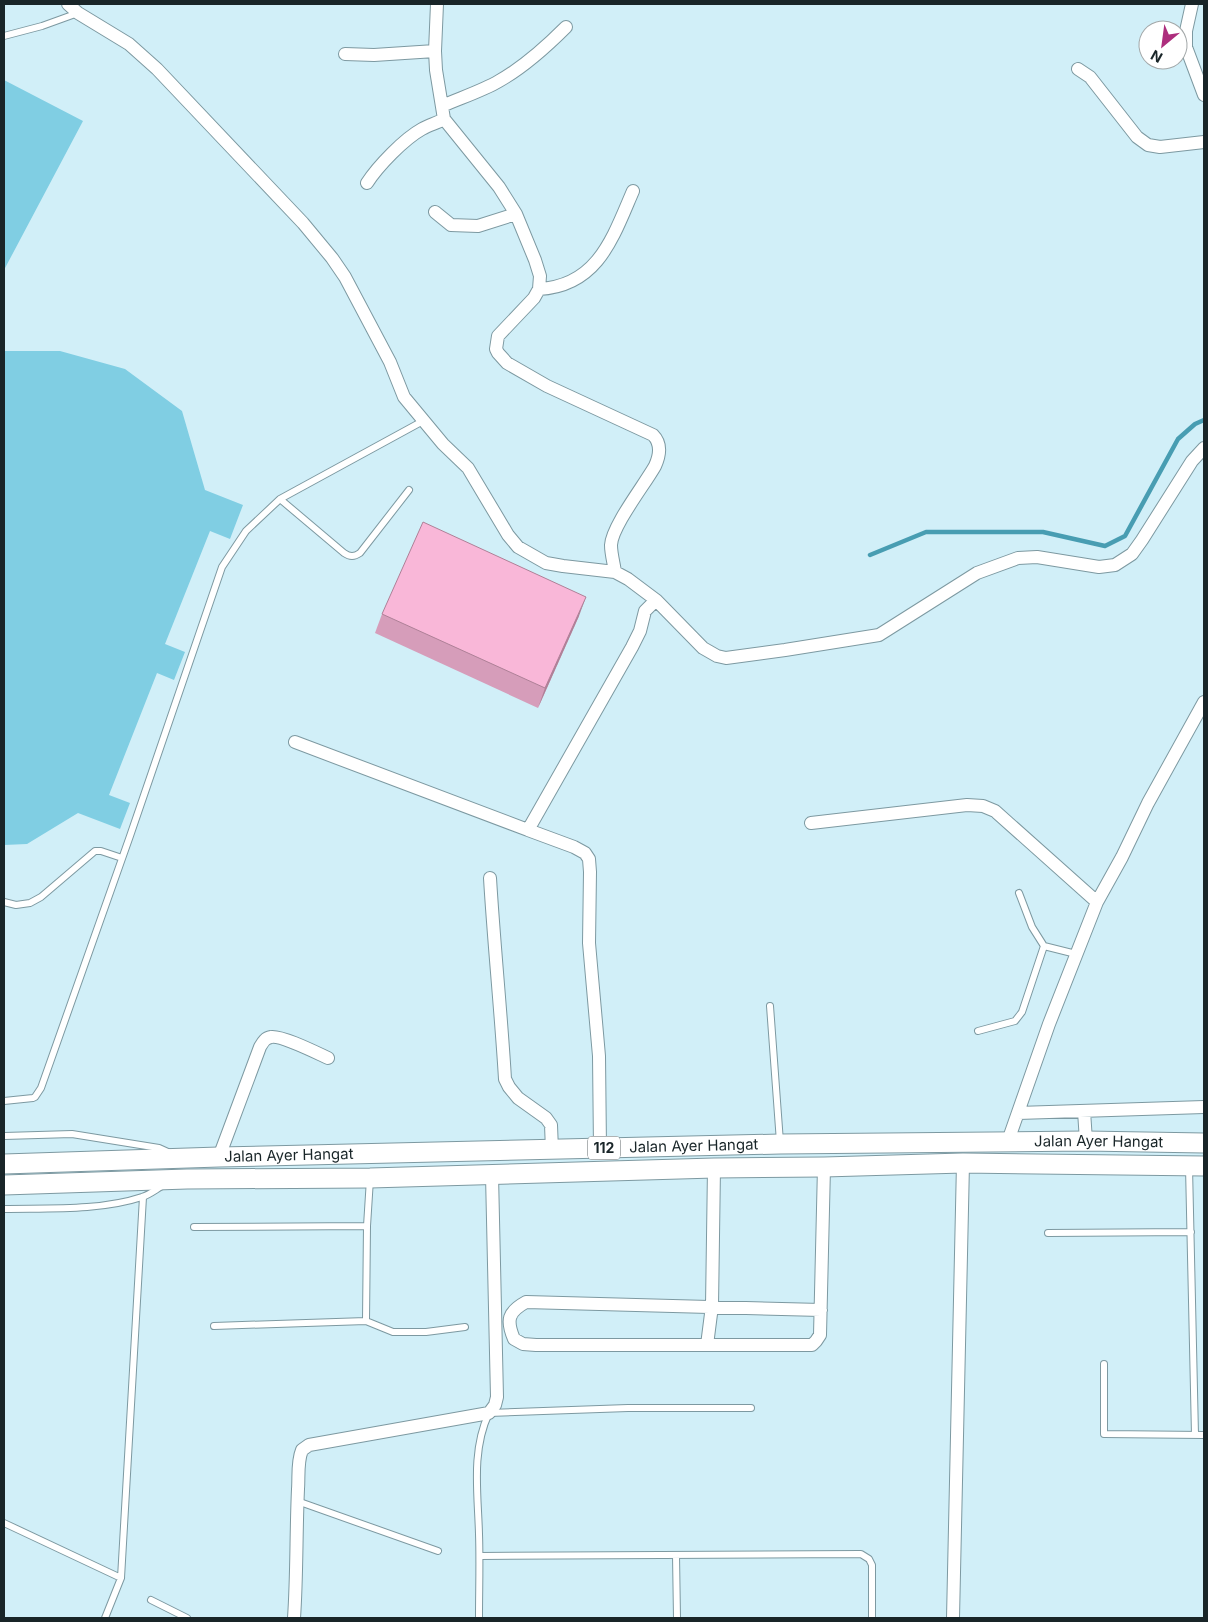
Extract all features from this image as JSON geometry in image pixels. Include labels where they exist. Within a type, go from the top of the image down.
[{"type":"main road","name":"Jalan Ayer Hangat","points":[[4,1164],[780,1144],[1086,1141],[1204,1143]]},
{"type":"main road","name":"Jalan Ayer Hangat","points":[[4,1185],[187,1179],[370,1178],[963,1163],[1197,1166]]},
{"type":"street","points":[[68,4],[78,13],[129,44],[157,69],[303,223],[345,277],[390,362],[404,397],[442,444],[468,468],[505,529],[518,546],[546,562],[563,566],[615,572],[628,579],[656,600],[703,648],[717,656],[726,658],[879,635],[977,573],[1018,558],[1037,557],[1099,568],[1115,565],[1132,554],[1192,461],[1204,448]]},
{"type":"street","points":[[437,4],[436,70],[444,119],[499,187],[516,214],[540,276],[539,289],[534,298],[498,336],[496,349],[501,358],[507,363],[547,386],[653,435],[659,443],[659,456],[656,466],[612,537],[611,545],[615,572]]},
{"type":"street","points":[[1192,4],[1186,31],[1186,47],[1204,95]]},
{"type":"street","points":[[442,106],[499,82],[527,63],[566,26]]},
{"type":"street","points":[[345,54],[374,55],[436,51]]},
{"type":"street","points":[[1078,68],[1090,77],[1137,137],[1148,145],[1160,146],[1204,142]]},
{"type":"street","points":[[367,183],[381,165],[412,136],[444,119]]},
{"type":"street","points":[[539,289],[553,288],[570,283],[580,278],[592,268],[606,249],[633,191]]},
{"type":"street","points":[[435,212],[450,225],[478,226],[516,214]]},
{"type":"street","points":[[528,830],[627,656],[640,631],[644,611],[656,600]]},
{"type":"street","points":[[1008,1142],[1049,1024],[1097,902],[1122,857],[1156,787],[1204,702]]},
{"type":"street","points":[[295,742],[574,847],[584,853],[589,859],[590,943],[599,1056],[600,1148]]},
{"type":"street","points":[[811,823],[968,805],[983,806],[995,811],[1012,825],[1097,902]]},
{"type":"street","points":[[490,878],[504,1079],[518,1098],[546,1118],[551,1125],[552,1150]]},
{"type":"street","points":[[219,1157],[265,1039],[273,1036],[281,1038],[328,1058]]},
{"type":"street","points":[[1018,1113],[1204,1107]]},
{"type":"street","points":[[1084,1111],[1086,1141]]},
{"type":"street","points":[[952,1618],[963,1163]]},
{"type":"street","points":[[821,1310],[526,1302],[514,1309],[510,1320],[510,1330],[514,1339],[523,1344],[812,1344],[820,1336],[821,1310],[824,1167]]},
{"type":"street","points":[[707,1345],[712,1306],[714,1168]]},
{"type":"street","points":[[294,1618],[300,1454],[305,1446],[489,1414],[495,1405],[497,1397],[492,1175]]},
{"type":"lane","points":[[4,36],[42,26],[78,13]]},
{"type":"lane","points":[[4,1101],[33,1098],[41,1088],[222,567],[246,531],[280,499],[423,420]]},
{"type":"lane","points":[[280,499],[344,553],[355,556],[360,553],[408,490]]},
{"type":"lane","points":[[4,902],[16,905],[30,903],[41,897],[95,852],[101,851],[122,858]]},
{"type":"lane","points":[[1019,893],[1032,927],[1044,946],[1076,954]]},
{"type":"lane","points":[[978,1031],[1014,1021],[1022,1012],[1044,946]]},
{"type":"lane","points":[[770,1006],[780,1144]]},
{"type":"lane","points":[[4,1136],[72,1134],[159,1148],[183,1159]]},
{"type":"lane","points":[[1195,1434],[1191,1232],[1197,1166]]},
{"type":"lane","points":[[366,1321],[366,1226],[370,1178]]},
{"type":"lane","points":[[4,1209],[80,1207],[111,1204],[143,1197],[167,1183],[187,1179]]},
{"type":"lane","points":[[105,1618],[121,1578],[143,1197]]},
{"type":"lane","points":[[194,1227],[366,1226]]},
{"type":"lane","points":[[1048,1233],[1191,1232]]},
{"type":"lane","points":[[214,1326],[366,1321],[393,1332],[426,1332],[465,1327]]},
{"type":"lane","points":[[1104,1364],[1104,1434],[1204,1435]]},
{"type":"lane","points":[[479,1618],[480,1556],[477,1454],[482,1429],[489,1414],[628,1408],[751,1408]]},
{"type":"lane","points":[[297,1501],[438,1551]]},
{"type":"lane","points":[[4,1523],[121,1578]]},
{"type":"lane","points":[[480,1556],[861,1554],[869,1559],[872,1565],[872,1618]]},
{"type":"lane","points":[[676,1555],[677,1618]]},
{"type":"lane","points":[[151,1600],[187,1618]]},
{"type":"shaded area","points":[[4,80],[83,121],[4,270]]},
{"type":"shaded area","points":[[4,351],[60,351],[125,369],[182,411],[205,490],[243,505],[230,539],[210,531],[165,644],[185,652],[174,680],[157,673],[109,795],[130,803],[120,829],[78,813],[27,844],[4,845]]},
{"type":"building","points":[[423,522],[586,597],[545,688],[382,614]]},
{"type":"waterway","points":[[870,555],[926,532],[1043,532],[1105,546],[1125,536],[1178,439],[1195,424],[1204,420]]}]
